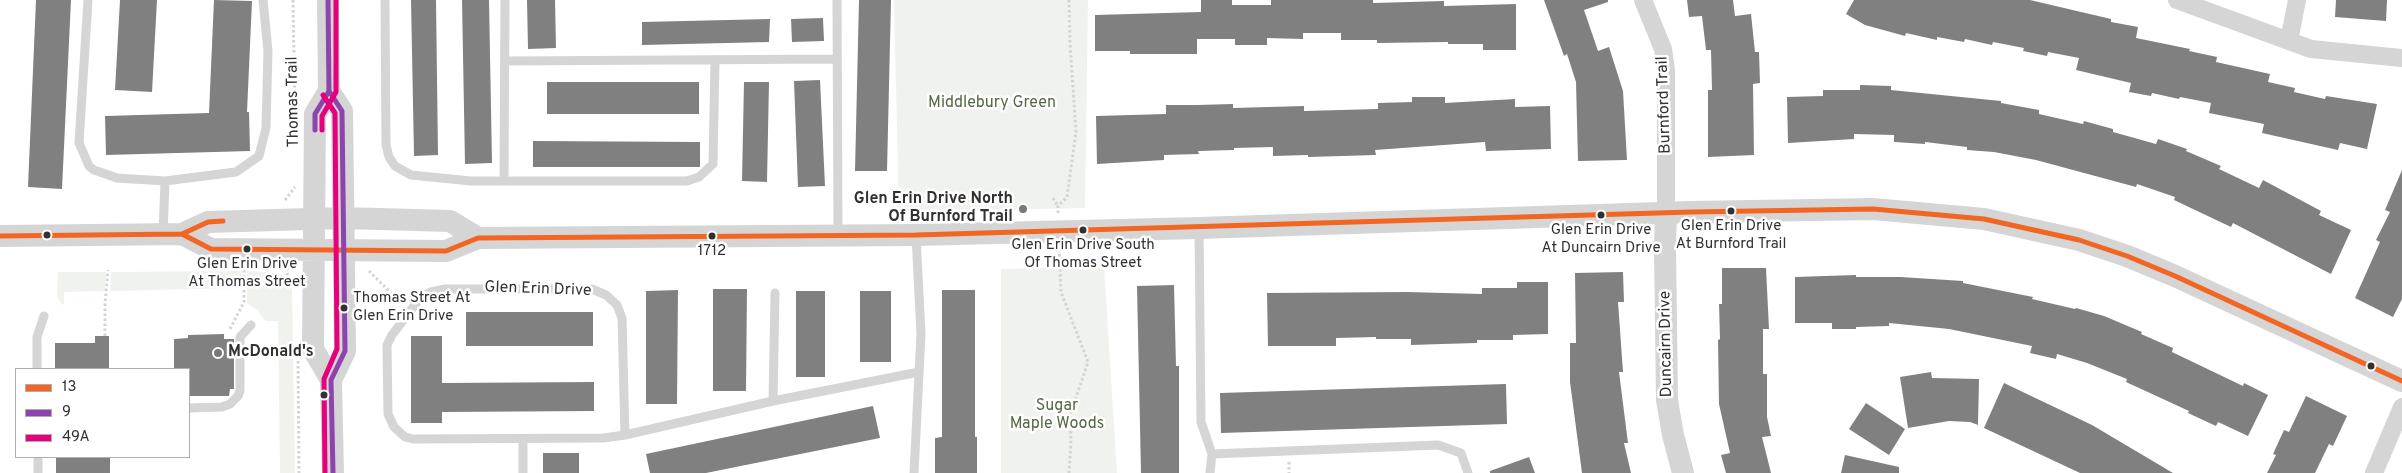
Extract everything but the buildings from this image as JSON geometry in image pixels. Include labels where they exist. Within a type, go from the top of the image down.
[{"type":"street","points":[[328,0],[329,91],[315,114],[313,349],[332,380]]},
{"type":"street","name":"Burnford Trail","points":[[1643,0],[1663,48],[1666,70],[1666,213]]},
{"type":"street","points":[[2177,0],[2312,49],[2402,58]]},
{"type":"street","points":[[2289,41],[2297,0]]},
{"type":"street","points":[[329,91],[342,111],[345,351],[332,380],[333,473]]},
{"type":"street","points":[[173,234],[211,249],[446,251],[478,238],[838,234],[916,235],[1666,213],[1873,209],[1938,214],[2027,228],[2079,240],[2126,256],[2402,381]]},
{"type":"street","name":"Duncairn Drive","points":[[1666,213],[1668,400],[1673,435],[1683,473]]},
{"type":"street","points":[[0,236],[173,234],[208,222],[343,218],[450,221],[478,238]]},
{"type":"street","points":[[2374,473],[2402,407]]},
{"type":"lane","points":[[88,0],[79,143],[89,166],[94,170],[117,178],[165,181],[236,172],[259,156],[266,128],[268,51],[263,0]]},
{"type":"lane","points":[[385,0],[386,145],[389,157],[395,166],[411,175],[472,181],[687,181],[699,178],[713,164],[714,157],[715,60]]},
{"type":"lane","points":[[504,180],[505,0]]},
{"type":"lane","points":[[837,0],[838,234]]},
{"type":"lane","points":[[505,61],[837,59]]},
{"type":"lane","points":[[165,181],[173,234]]},
{"type":"lane","points":[[1199,228],[1201,422],[1212,454],[1210,473]]},
{"type":"lane","points":[[914,473],[921,334],[916,235]]},
{"type":"lane","name":"Glen Erin Drive","points":[[625,435],[622,318],[617,305],[606,295],[592,289],[445,289],[431,292],[421,297],[392,335],[387,352],[388,414],[394,427],[399,432],[413,439],[603,438],[625,435],[773,401],[919,372]]},
{"type":"lane","points":[[773,401],[775,293]]},
{"type":"lane","points":[[37,368],[37,337],[44,316]]},
{"type":"lane","points":[[190,408],[222,408],[230,404],[238,396],[240,391],[240,337],[251,325]]},
{"type":"lane","points":[[523,439],[523,473]]},
{"type":"lane","points":[[1212,454],[1438,446],[1461,453],[1468,473]]},
{"type":"lane","points":[[38,458],[38,473]]},
{"type":"path","name":"Thomas Trail","points":[[293,0],[295,124]]},
{"type":"path","points":[[1058,206],[1067,198],[1076,132],[1069,0]]},
{"type":"path","points":[[285,200],[291,194],[296,181]]},
{"type":"path","points":[[1053,198],[1058,206],[1061,292],[1088,362],[1070,416],[1072,440],[1069,473]]},
{"type":"path","points":[[228,331],[244,302],[244,269]]},
{"type":"path","points":[[105,336],[108,270]]},
{"type":"path","points":[[369,271],[393,295],[392,335]]},
{"type":"path","points":[[287,274],[294,285]]},
{"type":"path","points":[[298,358],[299,473]]},
{"type":"green space","name":"Middlebury Green","points":[[894,0],[1088,0],[1085,208],[899,212]]},
{"type":"green space","name":"Sugar Maple Woods","points":[[1104,266],[1117,473],[1001,473],[1001,269]]},
{"type":"green space","points":[[241,271],[241,288],[110,291],[111,272]]},
{"type":"green space","points":[[247,271],[278,273],[288,280],[292,290],[295,473],[280,473],[278,321],[266,321],[257,310],[247,303]]},
{"type":"green space","points":[[58,272],[106,272],[105,291],[64,292],[64,304],[62,305],[57,296]]},
{"type":"transit line","name":"9","points":[[315,130],[315,114],[329,91],[328,0]]},
{"type":"transit line","name":"49A","points":[[322,130],[322,116],[336,92],[336,0]]},
{"type":"transit line","name":"9","points":[[329,91],[342,111],[345,351],[331,380],[333,473]]},
{"type":"transit line","name":"49A","points":[[323,95],[335,113],[337,349],[324,379],[325,473]]},
{"type":"transit line","name":"13","points":[[182,234],[211,249],[446,251],[478,238],[916,235],[1691,212],[1873,209],[1984,219],[2079,240],[2127,256],[2175,276],[2402,381]]},
{"type":"transit line","name":"13","points":[[0,236],[182,234],[208,222],[223,221]]},
{"type":"place","name":"Glen Erin Drive North Of Burnford Trail","points":[[1023,209]]},
{"type":"place","name":"Glen Erin Drive At Burnford Trail","points":[[1731,211]]},
{"type":"place","name":"Glen Erin Drive At Duncairn Drive","points":[[1601,215]]},
{"type":"place","name":"Glen Erin Drive South Of Thomas Street","points":[[1083,230]]},
{"type":"place","name":"1712","points":[[712,236]]},
{"type":"place","name":"Glen Erin Drive At Thomas Street","points":[[247,249]]},
{"type":"place","name":"Thomas Street At Glen Erin Drive","points":[[344,308]]},
{"type":"place","name":"McDonald's","points":[[218,353]]}]
